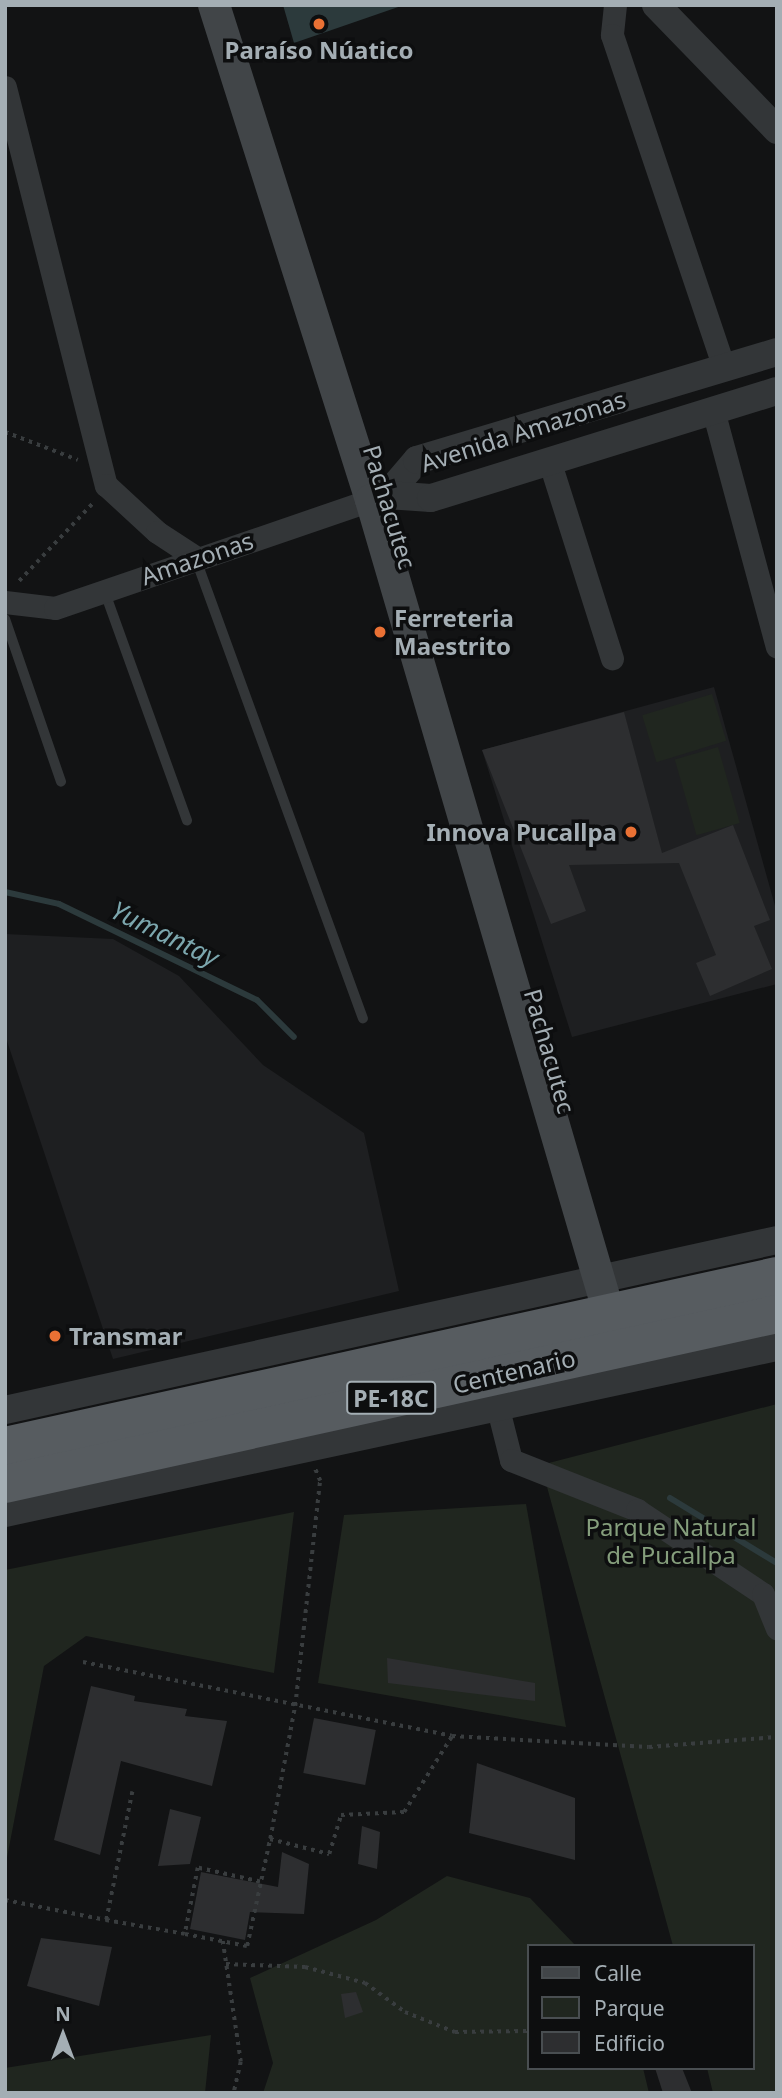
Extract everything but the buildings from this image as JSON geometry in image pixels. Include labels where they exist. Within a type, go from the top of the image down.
[{"type":"highway","name":"Centenario","points":[[5,1446],[621,1320],[777,1276]]},
{"type":"highway","name":"Centenario","points":[[5,1484],[493,1392],[621,1320],[777,1314]]},
{"type":"main road","name":"Pachacutec","points":[[214,5],[379,497]]},
{"type":"main road","name":"Pachacutec","points":[[232,5],[621,1320]]},
{"type":"street","points":[[615,5],[612,35],[724,368]]},
{"type":"street","points":[[656,5],[777,130]]},
{"type":"street","points":[[5,87],[101,492],[195,557]]},
{"type":"street","name":"Avenida Amazonas","points":[[379,497],[417,460],[777,352]]},
{"type":"street","name":"Avenida Amazonas","points":[[379,497],[431,498],[777,391]]},
{"type":"street","points":[[713,410],[768,589],[777,647]]},
{"type":"street","points":[[550,463],[612,658]]},
{"type":"street","name":"Amazonas","points":[[10,594],[55,608],[195,557],[379,497]]},
{"type":"street","points":[[621,1320],[777,1240]]},
{"type":"street","points":[[5,1410],[621,1320],[777,1347]]},
{"type":"street","points":[[5,1513],[305,1448],[493,1392],[511,1460],[637,1510],[762,1594],[777,1628]]},
{"type":"lane","points":[[195,557],[363,1018]]},
{"type":"lane","points":[[104,590],[187,820]]},
{"type":"lane","points":[[5,619],[61,782]]},
{"type":"path","points":[[5,432],[79,461],[101,492],[10,594]]},
{"type":"path","points":[[5,1900],[247,1946],[295,1706],[320,1481],[305,1448]]},
{"type":"path","points":[[83,1662],[453,1736],[649,1747],[777,1737]]},
{"type":"path","points":[[270,1839],[328,1854],[341,1815],[404,1812],[453,1736]]},
{"type":"path","points":[[106,1920],[132,1792]]},
{"type":"path","points":[[185,1934],[198,1868],[260,1882]]},
{"type":"path","points":[[223,1941],[241,2062],[234,2093]]},
{"type":"path","points":[[226,1964],[305,1967],[365,1983],[405,2012],[455,2032],[526,2031]]},
{"type":"shaded area","name":"Paraíso Núatico","points":[[283,5],[404,5],[294,43]]},
{"type":"shaded area","name":"Innova Pucallpa","points":[[714,687],[777,913],[777,984],[572,1037],[482,750]]},
{"type":"shaded area","points":[[5,934],[113,939],[179,976],[263,1065],[364,1133],[399,1291],[113,1359],[5,1035]]},
{"type":"green space","points":[[712,694],[726,741],[657,762],[642,715]]},
{"type":"green space","points":[[718,747],[740,823],[697,835],[675,759]]},
{"type":"green space","name":"Parque Natural de Pucallpa","points":[[777,1404],[777,2093],[713,2093],[707,2070],[754,2070],[754,1944],[672,1944],[541,1465]]},
{"type":"green space","points":[[526,1504],[566,1727],[318,1683],[344,1515]]},
{"type":"green space","points":[[294,1512],[274,1673],[86,1636],[44,1666],[5,1868],[5,1570]]},
{"type":"green space","points":[[447,1876],[530,1898],[574,1944],[526,1944],[526,2070],[643,2070],[649,2093],[263,2093],[273,2063],[250,1978],[376,1920]]},
{"type":"green space","points":[[211,2035],[205,2093],[5,2093],[5,2068]]},
{"type":"waterway","name":"Yumantay","points":[[5,892],[59,904],[257,1000],[294,1037]]},
{"type":"waterway","name":"Yumantay","points":[[670,1498],[777,1563]]},
{"type":"place","name":"Paraíso Núatico","points":[[319,24]]},
{"type":"place","name":"Ferreteria Maestrito","points":[[380,632]]},
{"type":"place","name":"Innova Pucallpa","points":[[631,832]]},
{"type":"place","name":"Transmar","points":[[55,1336]]}]
